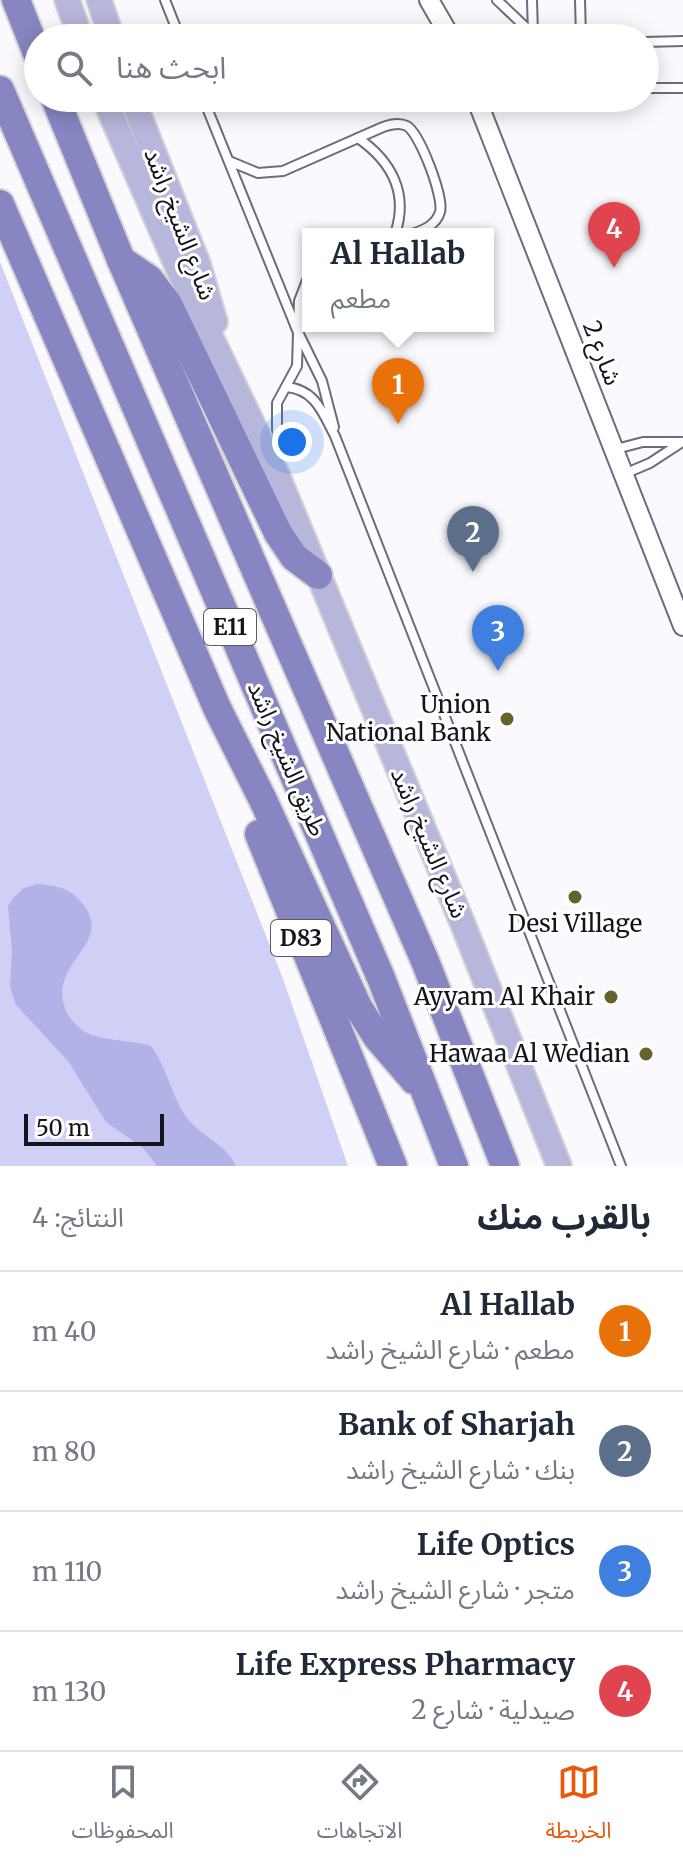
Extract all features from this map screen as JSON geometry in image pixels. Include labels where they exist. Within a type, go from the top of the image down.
[{"type":"highway","points":[[16,0],[25,24]]},
{"type":"highway","name":"طريق الشيخ راشد","points":[[0,90],[381,978],[454,1166]]},
{"type":"highway","name":"طريق الشيخ راشد","points":[[61,112],[121,260],[425,961],[505,1166]]},
{"type":"highway","points":[[0,204],[217,708],[358,1007],[399,1065],[425,1091]]},
{"type":"highway","points":[[121,260],[149,279],[168,304],[278,533],[294,557],[318,575]]},
{"type":"highway","name":"D83","points":[[217,708],[263,844],[393,1166]]},
{"type":"main road","points":[[67,0],[76,24]]},
{"type":"main road","points":[[99,0],[107,24]]},
{"type":"main road","name":"شارع الشيخ راشد","points":[[110,112],[157,222],[278,477],[559,1166]]},
{"type":"main road","name":"شارع الشيخ راشد","points":[[138,112],[203,278],[215,322],[218,352]]},
{"type":"street","points":[[429,0],[444,24]]},
{"type":"street","points":[[443,0],[449,24]]},
{"type":"street","name":"شارع 2","points":[[482,112],[683,626]]},
{"type":"lane","points":[[165,0],[174,24]]},
{"type":"lane","points":[[497,0],[522,24]]},
{"type":"lane","points":[[532,0],[534,24]]},
{"type":"lane","points":[[580,0],[581,24]]},
{"type":"lane","points":[[659,42],[683,41]]},
{"type":"lane","points":[[659,88],[683,88]]},
{"type":"lane","points":[[209,112],[297,330],[322,381],[331,408],[335,436]]},
{"type":"lane","points":[[228,161],[249,171],[275,173],[391,124],[400,123],[414,132],[441,203],[435,221],[426,228]]},
{"type":"lane","points":[[358,138],[388,164],[397,182],[401,202],[396,228]]},
{"type":"lane","points":[[278,477],[275,414],[279,397],[297,366],[302,288]]},
{"type":"lane","points":[[286,387],[297,388],[315,399],[335,436],[621,1166]]},
{"type":"lane","points":[[614,450],[643,442],[682,442]]},
{"type":"lane","points":[[623,474],[650,463],[682,442]]},
{"type":"shaded area","points":[[0,262],[283,979],[348,1166],[0,1166]]},
{"type":"shaded area","points":[[38,884],[67,890],[82,903],[90,917],[91,930],[87,942],[65,978],[62,992],[71,1018],[82,1030],[92,1035],[151,1046],[187,1118],[220,1146],[236,1166],[157,1166],[143,1148],[106,1122],[68,1061],[16,1005],[10,987],[12,951],[8,906],[24,888]]},
{"type":"place","name":"Life Express Pharmacy","points":[[614,268]]},
{"type":"place","name":"Al Hallab","points":[[398,424]]},
{"type":"place","name":"Bank of Sharjah","points":[[473,572]]},
{"type":"place","name":"Life Optics","points":[[498,671]]},
{"type":"place","name":"Union National Bank","points":[[507,719]]},
{"type":"place","name":"Desi Village","points":[[575,897]]},
{"type":"place","name":"Ayyam Al Khair","points":[[611,997]]},
{"type":"place","name":"Hawaa Al Wedian","points":[[646,1054]]}]
